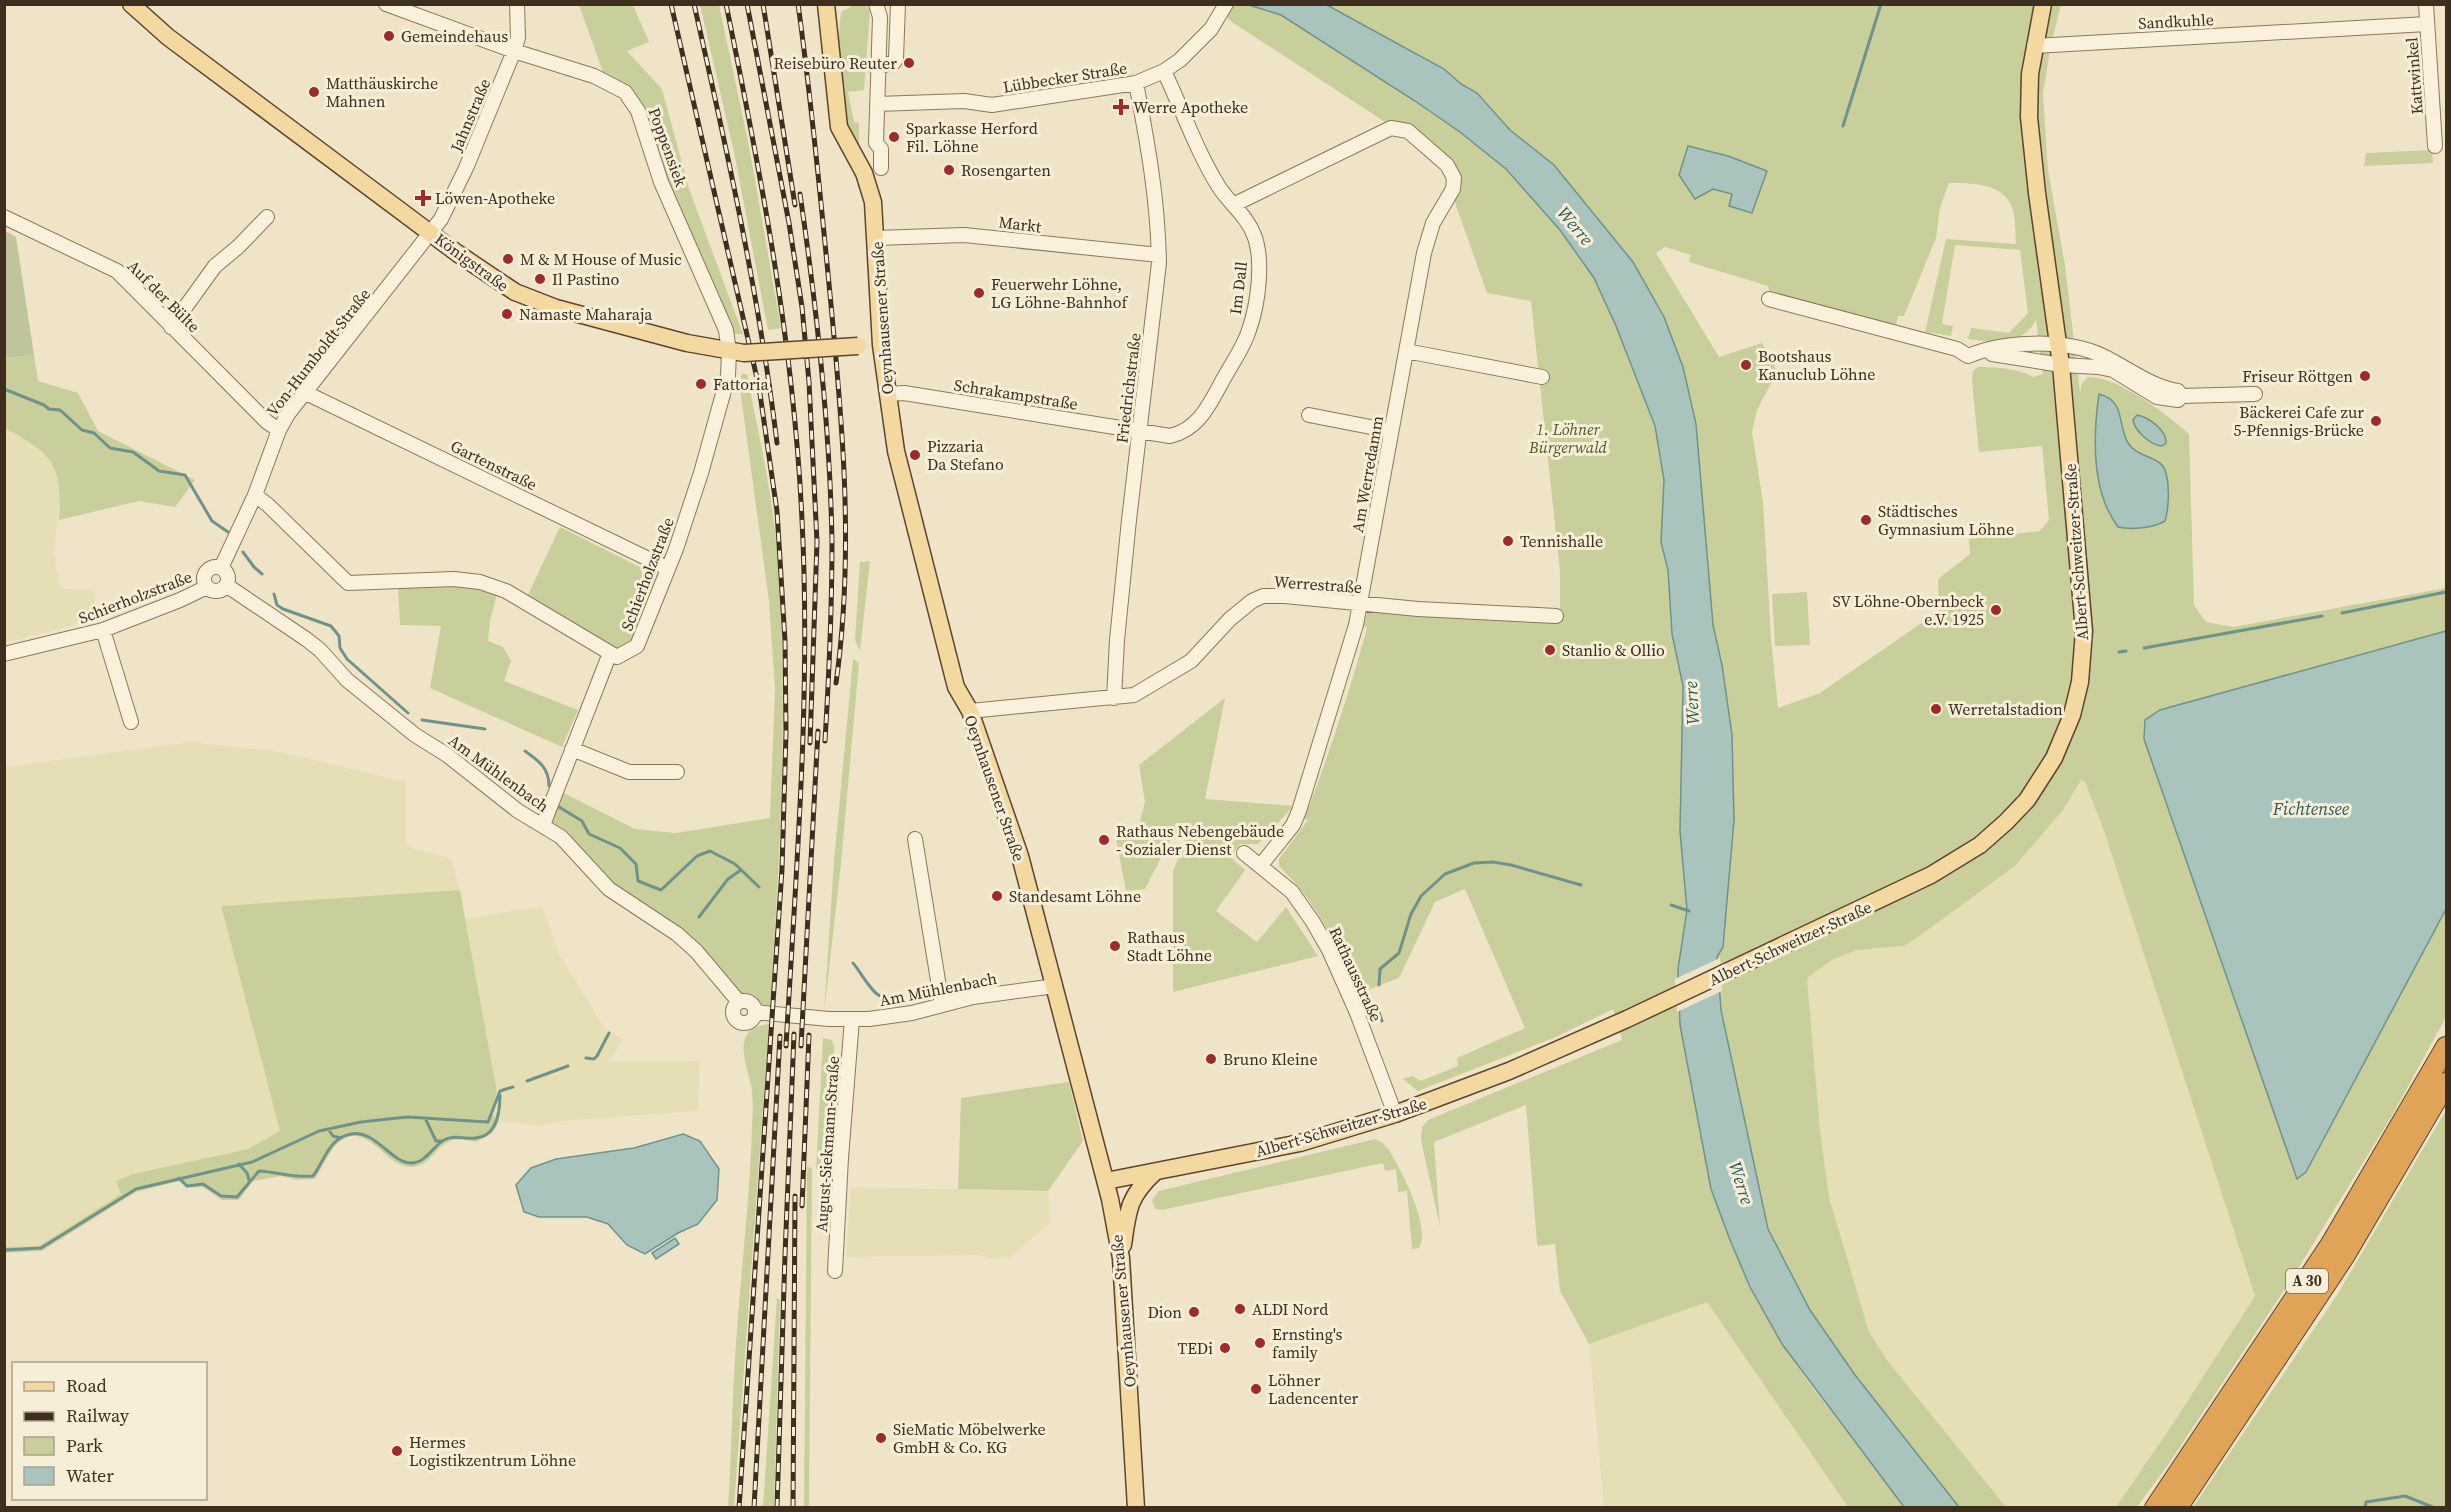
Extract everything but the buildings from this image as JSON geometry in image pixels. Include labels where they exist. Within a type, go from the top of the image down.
[{"type":"highway","name":"A 30","points":[[2155,1508],[2331,1244],[2446,1047]]},
{"type":"highway","name":"A 30","points":[[2177,1508],[2345,1255],[2446,1083]]},
{"type":"main road","name":"Königstraße","points":[[131,4],[168,37],[515,292],[556,308],[687,344],[737,352],[881,345]]},
{"type":"main road","name":"Oeynhausener Straße","points":[[826,4],[839,128],[870,186],[876,238],[881,345],[896,451],[956,687],[970,711],[1012,828],[1106,1181],[1121,1258],[1136,1508]]},
{"type":"main road","name":"Albert-Schweitzer-Straße","points":[[1106,1181],[1300,1143],[1395,1114],[1509,1071],[1627,1019],[1886,898],[1961,858],[2006,822],[2027,800],[2061,744],[2072,715],[2080,682],[2084,631],[2061,365],[2031,139],[2029,95],[2034,46],[2043,4]]},
{"type":"main road","points":[[1121,1258],[1132,1198],[1140,1186],[1155,1172]]},
{"type":"street","name":"Poppensiek","points":[[386,4],[514,51],[594,75],[625,92],[638,111],[662,182],[737,352]]},
{"type":"street","name":"Jahnstraße","points":[[431,232],[441,219],[466,168],[514,51],[518,38],[517,4]]},
{"type":"street","points":[[876,4],[880,17],[876,68],[878,104],[875,115],[876,143],[881,149],[881,168]]},
{"type":"street","points":[[876,68],[894,62],[896,59],[898,4]]},
{"type":"street","name":"Kattwinkel","points":[[2426,4],[2434,146]]},
{"type":"street","name":"Lübbecker Straße","points":[[878,104],[964,101],[992,105],[1136,83],[1164,71],[1180,60],[1211,29],[1225,7]]},
{"type":"street","name":"Sandkuhle","points":[[2034,46],[2427,24]]},
{"type":"street","name":"Im Dall","points":[[1141,430],[1170,436],[1187,430],[1208,408],[1249,331],[1260,267],[1255,235],[1245,218],[1219,188],[1164,71]]},
{"type":"street","name":"Friedrichstraße","points":[[1114,698],[1117,640],[1129,520],[1141,430],[1160,238],[1154,177],[1136,83]]},
{"type":"street","name":"Am Werredamm","points":[[1233,205],[1391,128],[1408,131],[1447,165],[1454,178],[1453,189],[1433,224],[1424,253],[1361,603]]},
{"type":"street","name":"Auf der Bülte","points":[[4,217],[117,271],[267,422],[279,430]]},
{"type":"street","points":[[171,327],[215,266],[238,247],[267,217]]},
{"type":"street","name":"Von-Humboldt-Straße","points":[[221,568],[255,495],[279,430],[288,414],[431,232]]},
{"type":"street","name":"Markt","points":[[876,238],[972,236],[1159,255]]},
{"type":"street","points":[[1769,299],[1957,349],[1968,356],[1978,352],[2058,343],[2102,356],[2165,389],[2178,392],[2181,396]]},
{"type":"street","points":[[1407,351],[1542,377]]},
{"type":"street","name":"Schierholzstraße","points":[[610,653],[617,657],[637,646],[676,549],[737,352]]},
{"type":"street","points":[[1978,352],[2061,365],[2113,370],[2157,397],[2178,400],[2181,396],[2255,394]]},
{"type":"street","name":"Gartenstraße","points":[[306,393],[667,568]]},
{"type":"street","name":"Schrakampstraße","points":[[887,394],[904,393],[1141,430]]},
{"type":"street","points":[[1309,415],[1391,431]]},
{"type":"street","points":[[255,495],[268,504],[348,583],[454,579],[480,582],[506,591],[610,653],[543,825]]},
{"type":"street","points":[[212,568],[221,568],[226,574],[226,585],[219,591],[210,590],[207,587],[205,574],[212,568]]},
{"type":"street","name":"Am Mühlenbach","points":[[226,585],[306,639],[373,702],[415,735],[447,755],[518,811],[568,843],[609,889],[690,945],[739,1002],[733,1012],[740,1022],[750,1021],[755,1012],[852,1019],[912,1013],[973,997],[1055,986]]},
{"type":"street","name":"Schierholzstraße","points":[[4,654],[103,630],[207,587]]},
{"type":"street","name":"Werrestraße","points":[[970,711],[1134,695],[1191,662],[1241,608],[1263,596],[1285,596],[1418,609],[1556,616]]},
{"type":"street","points":[[1261,865],[1293,825],[1299,811],[1340,682],[1361,603]]},
{"type":"street","points":[[103,630],[131,722]]},
{"type":"street","points":[[572,749],[629,771],[677,772]]},
{"type":"street","points":[[915,839],[942,1005]]},
{"type":"street","name":"Rathausstraße","points":[[1244,853],[1292,892],[1313,922],[1329,950],[1369,1041],[1395,1114]]},
{"type":"street","name":"August-Siekmann-Straße","points":[[835,1271],[852,1019]]},
{"type":"shaded area","points":[[5,428],[38,447],[53,463],[60,490],[54,554],[60,588],[94,591],[96,619],[5,643]]},
{"type":"shaded area","points":[[190,742],[275,751],[406,782],[406,846],[451,859],[460,890],[221,907],[280,1131],[248,1149],[133,1174],[116,1181],[122,1193],[39,1246],[5,1247],[5,767]]},
{"type":"shaded area","points":[[2081,780],[2085,782],[2104,831],[2255,1296],[2116,1507],[2006,1507],[1887,1360],[1869,1332],[1829,1197],[1820,1130],[1807,978],[1832,960],[1857,950],[1904,946],[1925,932],[2015,866],[2063,810]]},
{"type":"shaded area","points":[[542,906],[559,954],[605,1029],[623,1039],[609,1062],[700,1061],[698,1111],[561,1121],[541,1126],[499,1121],[491,1113],[497,1092],[466,919]]},
{"type":"shaded area","points":[[851,1187],[1048,1191],[1050,1224],[1010,1257],[991,1258],[977,1255],[846,1257]]},
{"type":"shaded area","points":[[1707,1302],[1848,1507],[1604,1507],[1589,1344]]},
{"type":"green space","points":[[579,5],[633,5],[649,42],[627,51],[662,89],[689,189],[743,334],[733,334],[670,185],[638,100],[620,82],[603,72]]},
{"type":"green space","points":[[700,5],[719,5],[749,146],[781,328],[768,330],[734,152]]},
{"type":"green space","points":[[852,5],[865,5],[870,10],[864,90],[848,92],[854,122],[859,123],[859,147],[846,122],[840,65],[840,19],[842,11]]},
{"type":"green space","name":"1. Löhner Bürgerwald","points":[[1215,5],[1249,5],[1281,15],[1460,132],[1506,169],[1560,230],[1594,278],[1616,326],[1655,427],[1664,480],[1661,542],[1668,570],[1672,634],[1683,686],[1682,753],[1688,910],[1678,969],[1680,1025],[1691,1073],[1699,1131],[1730,1240],[1750,1287],[1782,1344],[1807,1380],[1904,1507],[1848,1507],[1707,1302],[1589,1344],[1560,1291],[1555,1244],[1538,1246],[1537,1243],[1526,1105],[1434,1142],[1440,1227],[1421,1140],[1422,1127],[1428,1120],[1622,1040],[1613,1009],[1556,1037],[1418,1091],[1403,1079],[1412,1076],[1421,1081],[1458,1066],[1457,1058],[1525,1028],[1465,889],[1435,902],[1399,978],[1357,994],[1325,925],[1305,895],[1279,866],[1279,859],[1308,820],[1304,819],[1346,700],[1367,628],[1364,626],[1368,609],[1560,619],[1560,571],[1531,301],[1487,293],[1454,200],[1446,170],[1402,129],[1391,126],[1232,22]]},
{"type":"green space","points":[[1327,5],[2061,5],[2051,44],[2043,93],[2048,170],[2065,265],[2080,392],[2082,383],[2088,377],[2113,382],[2155,407],[2189,434],[2194,605],[2206,622],[2233,627],[2446,588],[2446,631],[2160,710],[2145,720],[2144,739],[2297,1178],[2306,1172],[2446,909],[2446,1017],[2393,1114],[2291,1280],[2168,1465],[2137,1507],[2116,1507],[2255,1296],[2104,831],[2085,782],[2081,780],[2063,810],[2015,866],[1925,932],[1904,946],[1857,950],[1832,960],[1807,978],[1820,1130],[1829,1197],[1869,1332],[1887,1360],[2006,1507],[1959,1507],[1855,1375],[1810,1310],[1768,1229],[1721,1010],[1717,957],[1723,947],[1734,820],[1732,735],[1722,665],[1713,625],[1696,424],[1683,367],[1664,317],[1589,207],[1554,165],[1510,130],[1477,93],[1461,84],[1444,69]],"holes":[[[1949,183],[1987,186],[2004,195],[2013,211],[2016,244],[1946,239],[1925,332],[1951,336],[1953,326],[1942,324],[1955,245],[2020,250],[2028,313],[2009,333],[1971,328],[1968,339],[2006,341],[2023,334],[2036,320],[2043,374],[2033,377],[2014,370],[1991,367],[1978,367],[1973,371],[1972,382],[1979,452],[2042,446],[2049,520],[2040,531],[1969,539],[1970,554],[1938,579],[1939,611],[1820,693],[1778,708],[1771,638],[1763,502],[1752,432],[1757,410],[1775,376],[1775,366],[1762,343],[1719,357],[1656,253],[1665,247],[1691,255],[1689,262],[1768,286],[1770,295],[1893,338],[1898,316],[1904,316],[1936,238],[1940,208]],[[2100,394],[2119,416],[2125,439],[2130,447],[2159,463],[2166,471],[2097,476],[2097,411]]]},
{"type":"green space","points":[[2432,150],[2433,163],[2364,166],[2366,153]]},
{"type":"green space","points":[[5,231],[16,237],[34,355],[5,358]]},
{"type":"green space","points":[[34,355],[38,381],[78,393],[98,431],[195,480],[175,507],[139,501],[59,520],[59,485],[51,462],[34,446],[5,428],[5,358]]},
{"type":"green space","points":[[742,374],[747,374],[768,483],[775,527],[781,606],[782,779],[770,1009],[741,996],[608,882],[554,826],[550,816],[560,791],[635,829],[676,833],[770,818],[775,689],[769,601],[739,381]]},
{"type":"green space","points":[[560,527],[662,578],[635,643],[618,652],[527,597]]},
{"type":"green space","points":[[870,561],[860,651],[855,640],[860,562]]},
{"type":"green space","points":[[454,586],[480,589],[497,594],[488,641],[503,647],[511,661],[504,681],[578,710],[562,747],[430,688],[441,626],[400,625],[398,587]]},
{"type":"green space","points":[[1807,592],[1810,645],[1775,646],[1772,594]]},
{"type":"green space","points":[[853,659],[859,663],[841,864],[824,1013],[834,861]]},
{"type":"green space","points":[[1225,698],[1205,799],[1294,806],[1258,844],[1240,844],[1230,857],[1245,870],[1216,911],[1257,942],[1286,907],[1318,956],[1173,992],[1173,871],[1186,840],[1185,835],[1175,833],[1171,838],[1145,889],[1126,891],[1115,833],[1138,829],[1145,802],[1139,765]]},
{"type":"green space","points":[[460,890],[497,1092],[491,1113],[499,1121],[492,1133],[476,1142],[463,1139],[452,1140],[427,1161],[411,1167],[402,1166],[393,1161],[367,1140],[358,1136],[348,1137],[335,1146],[315,1179],[296,1180],[281,1176],[253,1181],[239,1200],[222,1200],[203,1187],[186,1188],[179,1181],[136,1192],[42,1251],[5,1253],[5,1247],[39,1246],[121,1194],[116,1181],[133,1174],[248,1149],[280,1131],[221,906]]},
{"type":"green space","points":[[769,1024],[734,1507],[728,1507],[735,1352],[753,1117],[752,1090],[744,1050],[748,1033],[756,1027]]},
{"type":"green space","points":[[823,1038],[832,1040],[834,1047],[825,1171],[816,1169]]},
{"type":"green space","points":[[1069,1082],[1083,1141],[1048,1191],[958,1189],[961,1098]]},
{"type":"green space","points":[[2446,1110],[2446,1507],[2193,1507],[2337,1295]]},
{"type":"green space","points":[[1375,1139],[1389,1150],[1413,1198],[1421,1227],[1422,1239],[1419,1248],[1412,1249],[1407,1191],[1398,1192],[1396,1169],[1385,1171],[1383,1163],[1162,1210],[1155,1209],[1152,1200],[1159,1191]]},
{"type":"green space","points":[[807,1167],[812,1168],[809,1507],[804,1508]]},
{"type":"green space","points":[[777,1298],[780,1300],[774,1507],[763,1507]]},
{"type":"water","name":"Werre","points":[[1249,5],[1327,5],[1444,69],[1461,84],[1477,93],[1510,130],[1554,165],[1633,262],[1664,317],[1683,367],[1696,424],[1713,625],[1722,665],[1732,735],[1734,820],[1723,947],[1717,957],[1721,1010],[1768,1229],[1810,1310],[1855,1375],[1959,1507],[1904,1507],[1782,1344],[1750,1287],[1711,1189],[1680,1025],[1678,969],[1687,910],[1680,831],[1683,686],[1672,634],[1668,570],[1661,542],[1664,480],[1655,426],[1616,326],[1594,278],[1560,230],[1506,169],[1460,132],[1281,15]]},
{"type":"water","points":[[1688,146],[1728,156],[1767,171],[1752,213],[1729,206],[1732,194],[1713,189],[1695,199],[1679,175]]},
{"type":"water","points":[[2099,394],[2108,397],[2117,408],[2125,436],[2132,448],[2158,462],[2165,470],[2168,496],[2165,521],[2149,527],[2124,528],[2118,527],[2109,513],[2096,463]]},
{"type":"water","points":[[2137,415],[2156,425],[2163,433],[2166,443],[2162,446],[2157,445],[2144,437],[2134,424],[2133,420]]},
{"type":"water","name":"Fichtensee","points":[[2446,631],[2446,909],[2306,1172],[2297,1179],[2144,739],[2145,720],[2160,710]]},
{"type":"water","points":[[683,1134],[700,1141],[719,1169],[717,1200],[698,1224],[678,1233],[645,1254],[627,1245],[608,1224],[587,1217],[539,1217],[524,1212],[516,1185],[531,1168],[556,1159],[634,1148]]},
{"type":"water","points":[[675,1238],[679,1244],[656,1259],[652,1253]]},
{"type":"pier","points":[[1720,958],[1722,991],[1677,1012],[1675,979]]},
{"type":"waterway","points":[[1843,126],[1881,4]]},
{"type":"waterway","points":[[4,389],[49,409],[60,410],[82,430],[94,433],[110,448],[133,452],[159,471],[185,475],[212,521],[228,532]]},
{"type":"waterway","points":[[243,552],[262,574]]},
{"type":"waterway","points":[[2342,613],[2446,592]]},
{"type":"waterway","points":[[274,594],[277,605],[283,609],[331,626],[339,636],[340,648],[347,659],[408,713]]},
{"type":"waterway","points":[[2144,648],[2322,616]]},
{"type":"waterway","points":[[2119,652],[2126,651]]},
{"type":"waterway","points":[[422,720],[485,729]]},
{"type":"waterway","points":[[525,751],[545,770],[549,786]]},
{"type":"waterway","points":[[559,807],[582,821],[589,834],[620,848],[636,864],[638,881],[661,890],[697,856],[710,851],[735,864],[759,887]]},
{"type":"waterway","points":[[1379,985],[1380,969],[1399,953],[1411,914],[1421,896],[1445,874],[1474,863],[1493,862],[1581,885]]},
{"type":"waterway","points":[[699,917],[728,879],[741,870]]},
{"type":"waterway","points":[[1671,905],[1689,911]]},
{"type":"waterway","points":[[853,963],[878,995],[901,995]]},
{"type":"waterway","points":[[918,994],[935,992]]},
{"type":"waterway","points":[[1377,1006],[1382,1021]]},
{"type":"waterway","points":[[586,1058],[594,1059],[597,1056],[609,1033]]},
{"type":"waterway","points":[[527,1081],[568,1066]]},
{"type":"waterway","points":[[4,1250],[41,1248],[136,1189],[252,1162],[319,1131],[361,1122],[407,1117],[488,1122],[500,1091],[513,1087]]},
{"type":"waterway","points":[[179,1178],[187,1186],[203,1184],[221,1196],[237,1197],[259,1171],[313,1176],[332,1145],[337,1140],[351,1134],[368,1136],[404,1162],[416,1162],[448,1138],[476,1138],[489,1133],[496,1122],[500,1095]]},
{"type":"waterway","points":[[425,1118],[436,1141],[441,1141]]},
{"type":"waterway","points":[[328,1129],[333,1136],[341,1138]]},
{"type":"waterway","points":[[239,1164],[247,1173],[249,1180]]},
{"type":"waterway","points":[[2365,1508],[2366,1502],[2405,1496],[2435,1508]]},
{"type":"railway","points":[[671,4],[759,387],[777,511],[785,641],[786,733],[782,869],[739,1508]]},
{"type":"railway","points":[[694,4],[752,278],[777,443]]},
{"type":"railway","points":[[726,4],[752,132],[784,325],[792,390],[802,520],[804,717],[786,1046]]},
{"type":"railway","points":[[747,4],[789,223],[802,307],[809,382],[817,542],[810,743]]},
{"type":"railway","points":[[763,4],[795,205]]},
{"type":"railway","points":[[798,4],[819,179],[842,434],[846,533],[845,583],[836,683]]},
{"type":"railway","points":[[800,194],[822,368],[831,498],[831,592],[825,741]]},
{"type":"railway","points":[[801,1046],[818,731]]},
{"type":"railway","points":[[777,1508],[794,1034]]},
{"type":"railway","points":[[802,1206],[809,1035]]},
{"type":"railway","points":[[754,1508],[780,1036]]},
{"type":"railway","points":[[793,1508],[795,1196]]},
{"type":"place","name":"Gemeindehaus","points":[[389,36]]},
{"type":"place","name":"Reisebüro Reuter","points":[[909,63]]},
{"type":"place","name":"Matthäuskirche Mahnen","points":[[314,92]]},
{"type":"place","name":"Werre Apotheke","points":[[1121,107]]},
{"type":"place","name":"Sparkasse Herford Fil. Löhne","points":[[894,137]]},
{"type":"place","name":"Rosengarten","points":[[949,170]]},
{"type":"place","name":"Löwen-Apotheke","points":[[423,198]]},
{"type":"place","name":"M & M House of Music","points":[[508,259]]},
{"type":"place","name":"Il Pastino","points":[[540,279]]},
{"type":"place","name":"Feuerwehr Löhne, LG Löhne-Bahnhof","points":[[979,293]]},
{"type":"place","name":"Namaste Maharaja","points":[[507,314]]},
{"type":"place","name":"Bootshaus Kanuclub Löhne","points":[[1746,365]]},
{"type":"place","name":"Friseur Röttgen","points":[[2365,376]]},
{"type":"place","name":"Fattoria","points":[[701,384]]},
{"type":"place","name":"Bäckerei Cafe zur 5-Pfennigs-Brücke","points":[[2376,421]]},
{"type":"place","name":"Pizzaria Da Stefano","points":[[915,455]]},
{"type":"place","name":"Städtisches Gymnasium Löhne","points":[[1866,520]]},
{"type":"place","name":"Tennishalle","points":[[1508,541]]},
{"type":"place","name":"SV Löhne-Obernbeck e.V. 1925","points":[[1996,610]]},
{"type":"place","name":"Stanlio & Ollio","points":[[1550,650]]},
{"type":"place","name":"Werretalstadion","points":[[1936,709]]},
{"type":"place","name":"Rathaus Nebengebäude - Sozialer Dienst","points":[[1104,840]]},
{"type":"place","name":"Standesamt Löhne","points":[[997,896]]},
{"type":"place","name":"Rathaus Stadt Löhne","points":[[1115,946]]},
{"type":"place","name":"Bruno Kleine","points":[[1211,1059]]},
{"type":"place","name":"ALDI Nord","points":[[1240,1309]]},
{"type":"place","name":"Dion","points":[[1194,1312]]},
{"type":"place","name":"Ernsting's family","points":[[1260,1343]]},
{"type":"place","name":"TEDi","points":[[1225,1348]]},
{"type":"place","name":"Löhner Ladencenter","points":[[1256,1389]]},
{"type":"place","name":"SieMatic Möbelwerke GmbH & Co. KG","points":[[881,1438]]},
{"type":"place","name":"Hermes Logistikzentrum Löhne","points":[[397,1451]]}]
